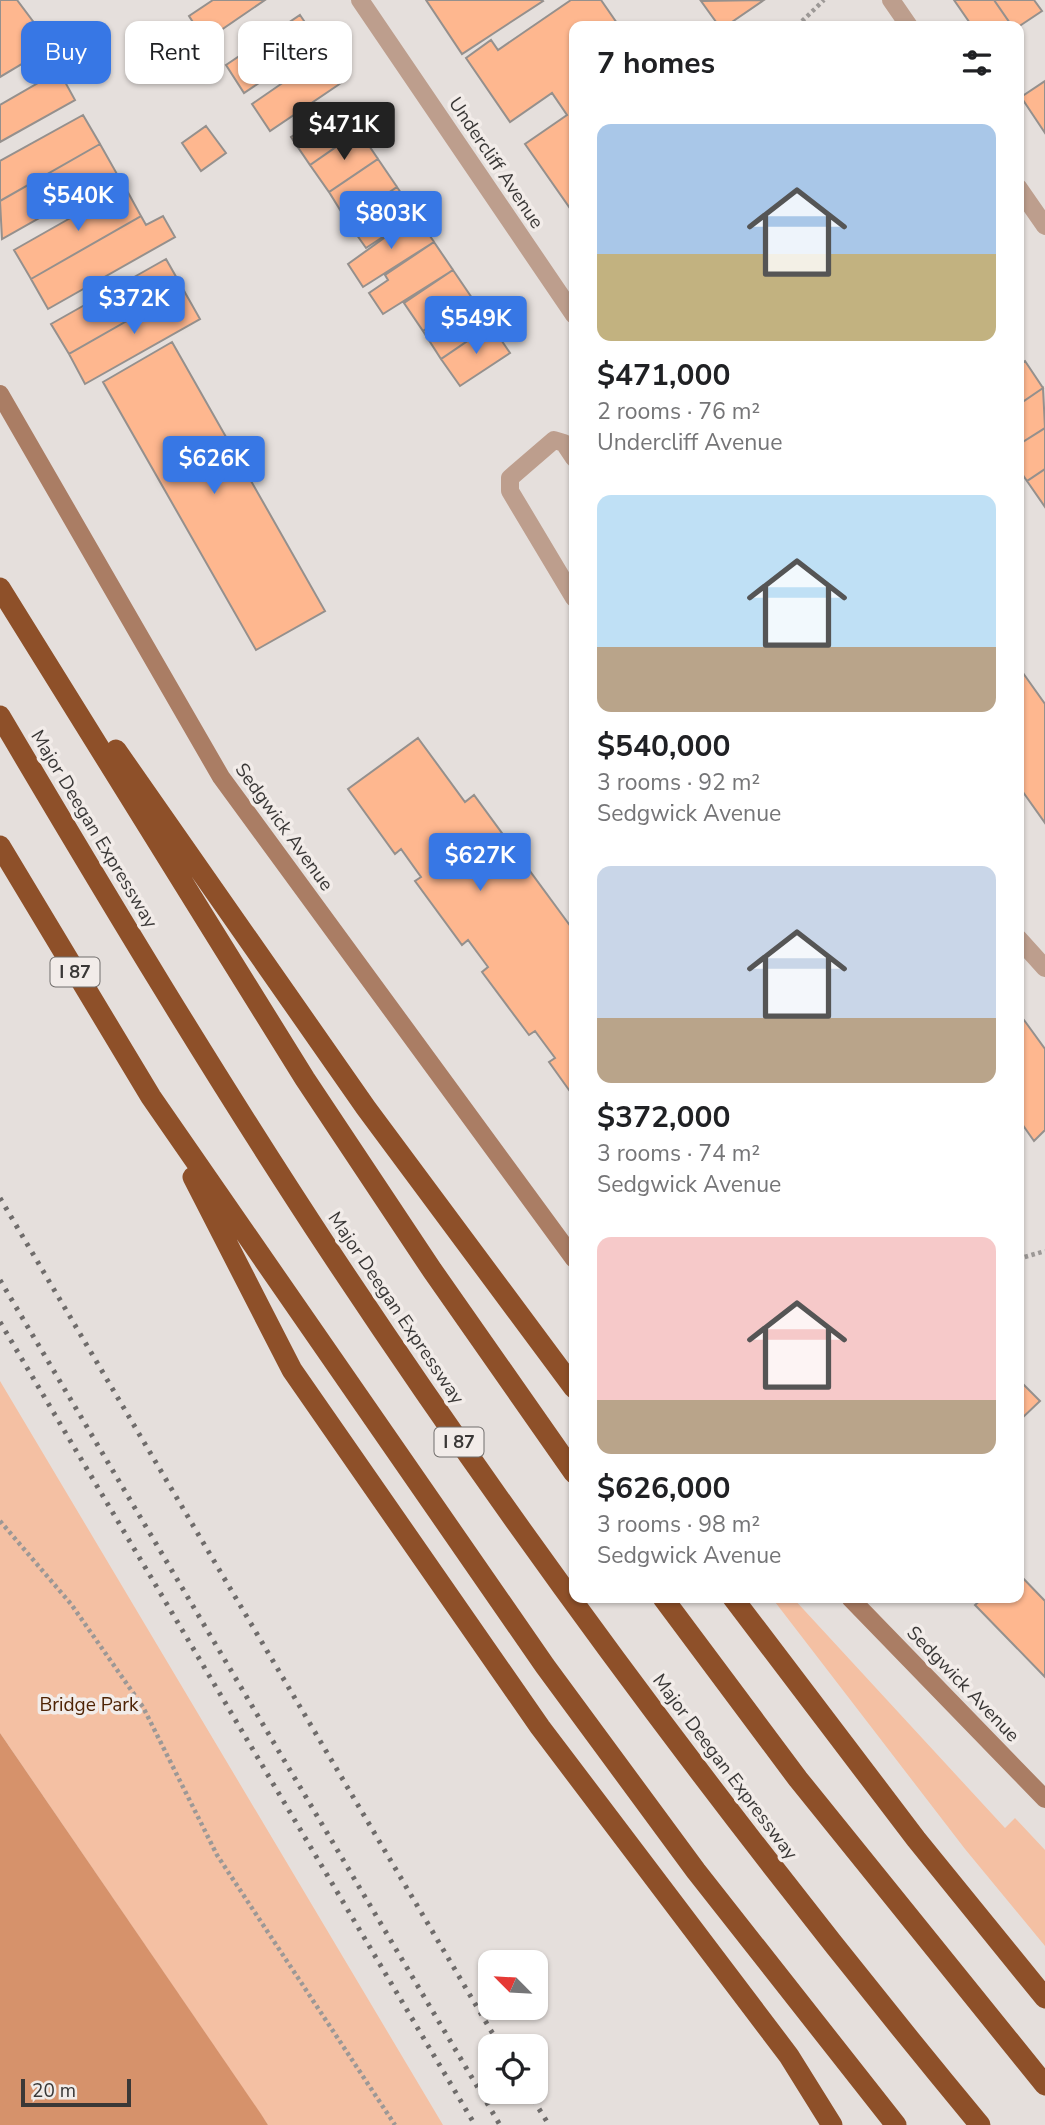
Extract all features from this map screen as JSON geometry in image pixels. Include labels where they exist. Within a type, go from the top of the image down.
[{"type":"highway","points":[[0,586],[366,1108],[569,1381]]},
{"type":"highway","points":[[0,586],[298,1068],[432,1270],[569,1466]]},
{"type":"highway","name":"Major Deegan Expressway","points":[[0,716],[123,924],[258,1142],[483,1477],[569,1594]]},
{"type":"highway","name":"I 87","points":[[0,846],[151,1097],[545,1666],[696,1871],[896,2125]]},
{"type":"highway","points":[[151,1097],[292,1370],[540,1727],[789,2056],[832,2125]]},
{"type":"highway","name":"Major Deegan Expressway","points":[[576,1603],[721,1800],[980,2125]]},
{"type":"highway","points":[[667,1603],[798,1779],[1045,2085]]},
{"type":"highway","points":[[737,1603],[916,1839],[1045,1998]]},
{"type":"main road","name":"Sedgwick Avenue","points":[[0,394],[221,777],[569,1252]]},
{"type":"main road","name":"Sedgwick Avenue","points":[[855,1603],[1045,1799]]},
{"type":"street","name":"Undercliff Avenue","points":[[360,0],[569,308]]},
{"type":"street","points":[[891,0],[906,21]]},
{"type":"street","points":[[1024,196],[1045,226]]},
{"type":"street","points":[[569,450],[564,443],[554,440],[510,478],[510,491],[569,590]]},
{"type":"street","points":[[1024,945],[1045,968]]},
{"type":"path","points":[[802,21],[824,0]]},
{"type":"path","points":[[1024,1257],[1045,1251]]},
{"type":"path","points":[[0,1521],[71,1604],[143,1707],[217,1855],[395,2125]]},
{"type":"green space","name":"Bridge Park","points":[[0,1381],[443,2125],[268,2125],[0,1733]]},
{"type":"green space","points":[[776,1603],[798,1603],[1005,1828],[1015,1818],[1045,1850],[1045,1946],[965,1849]]},
{"type":"shaded area","points":[[0,1733],[261,2114],[268,2125],[0,2125]]},
{"type":"building","points":[[0,0],[17,0],[33,21],[21,21],[21,64],[0,77]]},
{"type":"building","points":[[213,0],[265,0],[224,28],[224,21],[192,21],[189,16]]},
{"type":"building","points":[[426,0],[542,0],[543,1],[462,54]]},
{"type":"building","points":[[571,0],[601,0],[616,21],[569,21],[569,207],[525,144],[567,115],[552,93],[510,122],[466,58],[491,40],[498,50]]},
{"type":"building","points":[[764,0],[733,21],[715,21],[701,1]]},
{"type":"building","points":[[954,0],[994,0],[1009,21],[969,21]]},
{"type":"building","points":[[994,0],[1034,0],[1042,11],[1024,23],[1009,21]]},
{"type":"building","points":[[300,15],[304,21],[291,21]]},
{"type":"building","points":[[238,57],[238,84],[226,65]]},
{"type":"building","points":[[1045,81],[1045,133],[1024,102],[1024,95]]},
{"type":"building","points":[[36,84],[66,84],[75,100],[0,142],[0,105]]},
{"type":"building","points":[[238,84],[258,84],[244,93]]},
{"type":"building","points":[[281,84],[340,84],[270,131],[252,104]]},
{"type":"building","points":[[340,104],[359,131],[310,165],[291,137]]},
{"type":"building","points":[[83,115],[100,144],[0,201],[0,161]]},
{"type":"building","points":[[206,126],[226,153],[201,171],[182,143]]},
{"type":"building","points":[[359,131],[378,159],[329,192],[310,165]]},
{"type":"building","points":[[100,144],[117,174],[2,239],[0,201]]},
{"type":"building","points":[[378,159],[397,187],[347,221],[329,192]]},
{"type":"building","points":[[125,187],[141,216],[31,279],[14,250]]},
{"type":"building","points":[[397,187],[416,215],[366,248],[347,221]]},
{"type":"building","points":[[416,215],[434,242],[363,287],[348,264]]},
{"type":"building","points":[[141,216],[146,225],[163,216],[175,237],[48,309],[31,279]]},
{"type":"building","points":[[434,242],[453,270],[383,314],[369,293],[388,280],[385,275]]},
{"type":"building","points":[[166,259],[183,289],[69,354],[51,324]]},
{"type":"building","points":[[453,270],[472,298],[423,331],[404,303]]},
{"type":"building","points":[[183,289],[200,319],[85,384],[69,354]]},
{"type":"building","points":[[472,298],[491,325],[441,359],[423,331]]},
{"type":"building","points":[[491,325],[510,353],[460,386],[441,359]]},
{"type":"building","points":[[172,342],[325,611],[256,650],[103,382]]},
{"type":"building","points":[[1024,362],[1043,388],[1024,401]]},
{"type":"building","points":[[1043,388],[1045,428],[1024,441],[1024,401]]},
{"type":"building","points":[[1045,428],[1045,469],[1027,481],[1024,477],[1024,441]]},
{"type":"building","points":[[1045,469],[1045,507],[1027,481]]},
{"type":"building","points":[[1024,674],[1045,704],[1045,823],[1024,793]]},
{"type":"building","points":[[418,738],[465,802],[474,795],[569,924],[569,1090],[549,1062],[555,1058],[535,1031],[529,1035],[482,972],[488,967],[468,940],[462,945],[415,881],[421,877],[401,849],[395,854],[348,789]]},
{"type":"building","points":[[1024,1020],[1045,1049],[1045,1130],[1034,1141],[1024,1127]]},
{"type":"building","points":[[1024,1385],[1040,1401],[1024,1416]]},
{"type":"building","points":[[1024,1579],[1045,1601],[1045,1677],[975,1605],[1024,1603]]},
{"type":"railway","points":[[0,1198],[493,2034]]},
{"type":"railway","points":[[0,1280],[500,2125]]},
{"type":"railway","points":[[0,1322],[475,2125]]},
{"type":"railway","points":[[536,2104],[549,2125]]}]
